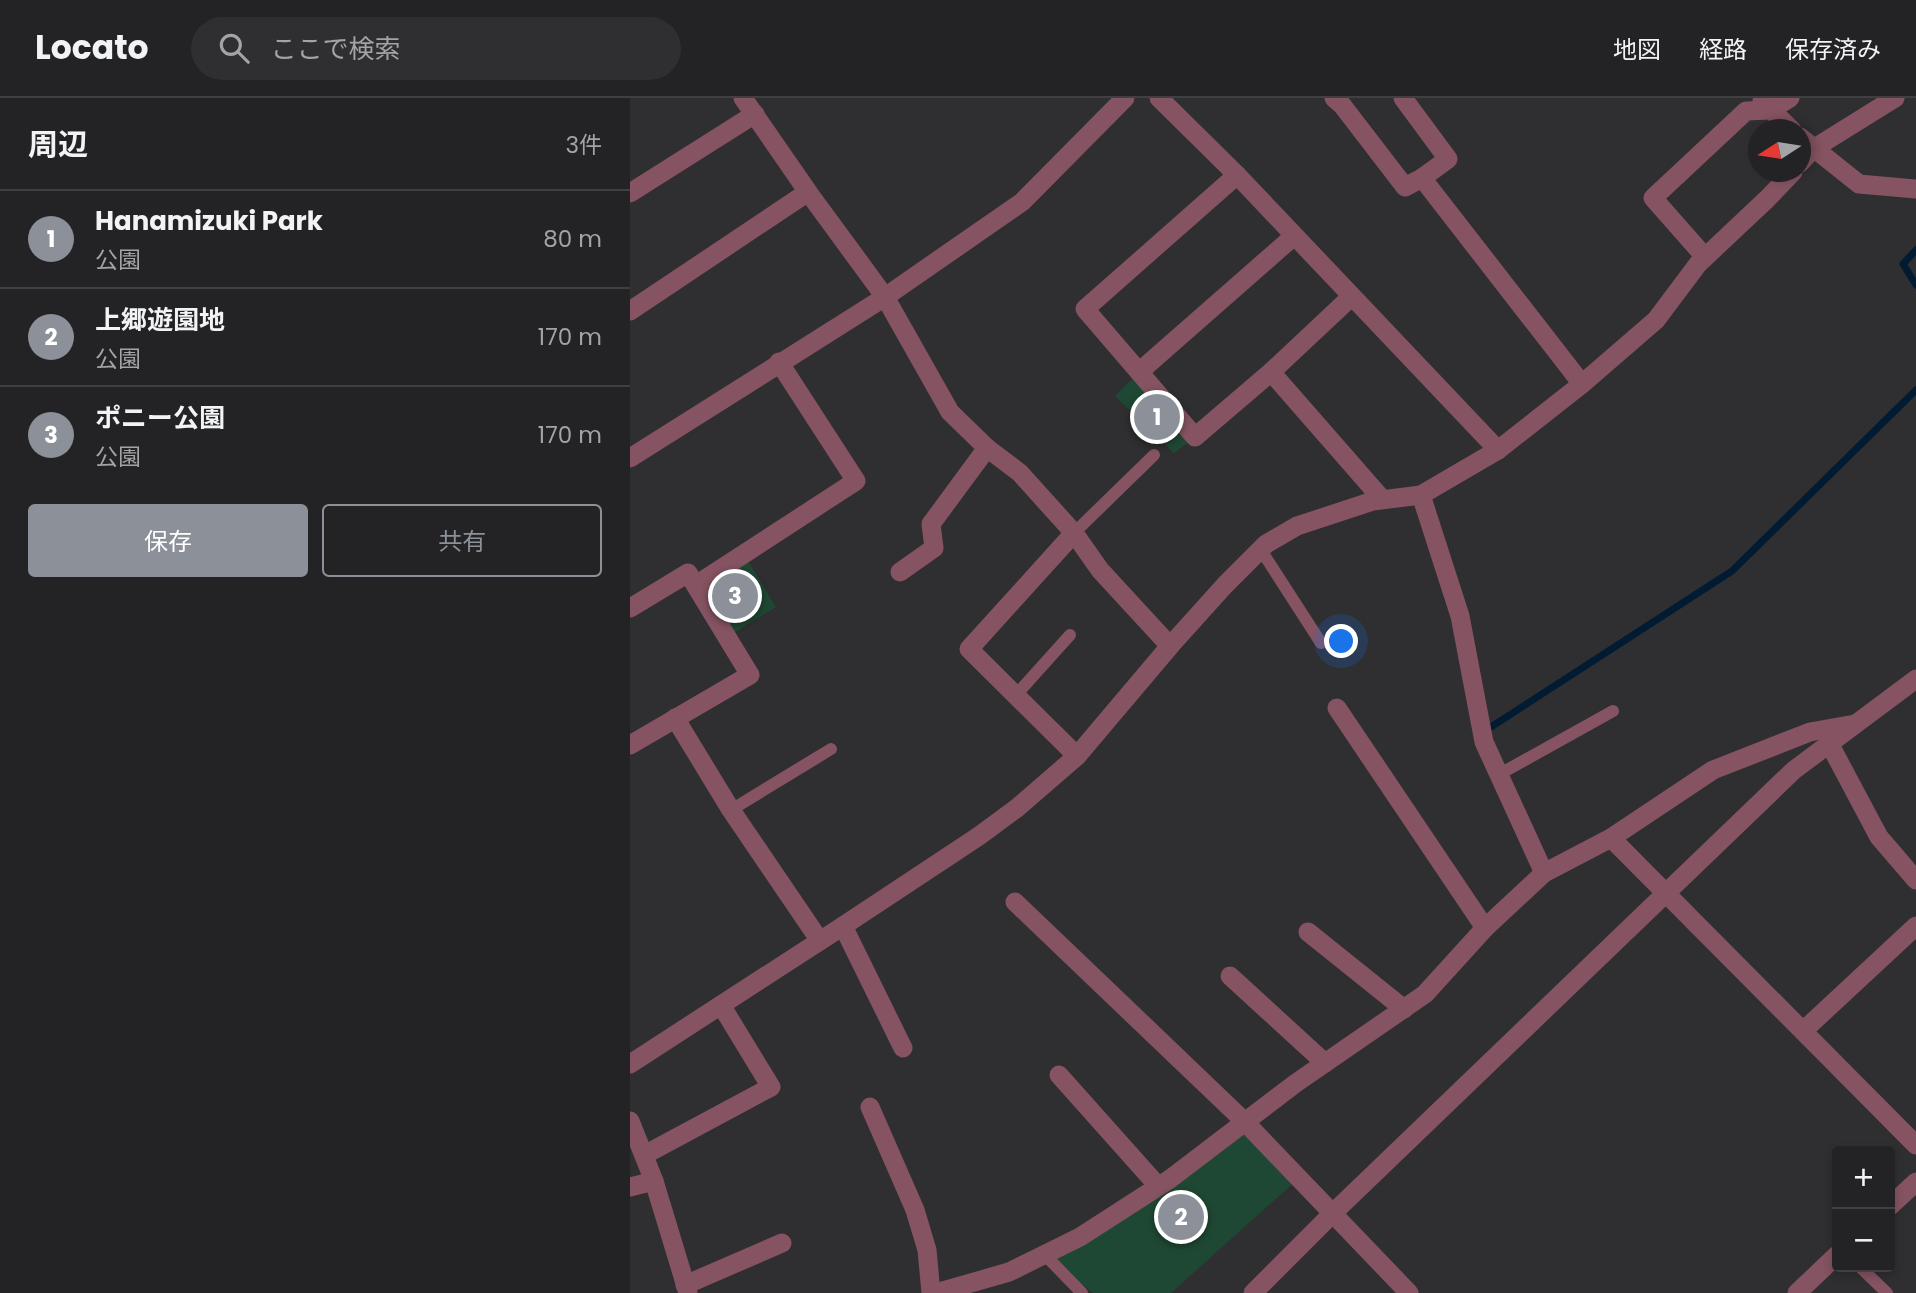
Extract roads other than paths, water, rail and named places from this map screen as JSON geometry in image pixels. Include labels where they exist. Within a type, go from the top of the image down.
[{"type":"street","points":[[743,98],[885,297],[950,412],[987,448],[1020,473],[1074,533],[1100,570],[1170,646]]},
{"type":"street","points":[[630,458],[885,297],[1022,202],[1125,98]]},
{"type":"street","points":[[1159,98],[1237,175],[1497,450]]},
{"type":"street","points":[[1334,98],[1405,187],[1448,159],[1403,98]]},
{"type":"street","points":[[1705,257],[1653,198],[1746,111],[1790,98]]},
{"type":"street","points":[[1811,147],[1895,98]]},
{"type":"street","points":[[1765,104],[1781,119]]},
{"type":"street","points":[[630,193],[755,114]]},
{"type":"street","points":[[1811,154],[1860,184],[1916,189]]},
{"type":"street","points":[[1237,175],[1085,309],[1195,437],[1271,372],[1351,297]]},
{"type":"street","points":[[1422,178],[1582,384]]},
{"type":"street","points":[[630,1064],[843,926],[1017,808],[1077,756],[1224,585],[1261,550],[1297,526],[1381,499],[1421,495],[1497,450],[1582,384],[1656,320],[1705,257],[1783,182]]},
{"type":"street","points":[[630,311],[808,192]]},
{"type":"street","points":[[1139,372],[1294,236]]},
{"type":"street","points":[[696,585],[856,481],[779,362]]},
{"type":"street","points":[[1271,372],[1381,499]]},
{"type":"street","points":[[900,572],[934,548],[932,524],[987,448]]},
{"type":"street","points":[[1421,495],[1460,616],[1484,742],[1544,873]]},
{"type":"street","points":[[1074,533],[970,649],[1077,756]]},
{"type":"street","points":[[630,608],[688,573],[750,675],[630,745]]},
{"type":"street","points":[[1253,1293],[1794,770],[1916,679]]},
{"type":"street","points":[[1337,708],[1485,928]]},
{"type":"street","points":[[675,718],[731,810],[820,941]]},
{"type":"street","points":[[870,1107],[915,1210],[927,1250],[934,1293],[1009,1272],[1080,1237],[1158,1186],[1211,1149],[1244,1121],[1425,994],[1485,928],[1544,873],[1611,838],[1713,770],[1810,732],[1854,724]]},
{"type":"street","points":[[1829,743],[1880,837],[1916,880]]},
{"type":"street","points":[[1611,838],[1916,1145]]},
{"type":"street","points":[[1015,902],[1244,1121],[1409,1293]]},
{"type":"street","points":[[843,926],[903,1048]]},
{"type":"street","points":[[1803,1031],[1916,926]]},
{"type":"street","points":[[1308,932],[1404,1009]]},
{"type":"street","points":[[1230,976],[1325,1063]]},
{"type":"street","points":[[644,1155],[771,1087],[721,1005]]},
{"type":"street","points":[[1059,1075],[1158,1186]]},
{"type":"street","points":[[630,1121],[653,1181],[687,1289],[782,1243]]},
{"type":"street","points":[[630,1187],[653,1181]]},
{"type":"street","points":[[1895,1201],[1916,1182]]},
{"type":"street","points":[[1797,1293],[1832,1260]]},
{"type":"lane","points":[[1074,533],[1154,455]]},
{"type":"lane","points":[[1261,550],[1321,643]]},
{"type":"lane","points":[[1016,695],[1070,635]]},
{"type":"lane","points":[[1498,775],[1613,711]]},
{"type":"lane","points":[[731,810],[831,748]]},
{"type":"lane","points":[[1044,1254],[1082,1293]]},
{"type":"lane","points":[[1865,1272],[1886,1293]]},
{"type":"waterway","points":[[1916,250],[1903,264],[1916,285]]},
{"type":"waterway","points":[[1491,727],[1732,571],[1916,390]]},
{"type":"place","name":"Hanamizuki Park","points":[[1157,417]]},
{"type":"place","name":"ポニー公園","points":[[735,596]]},
{"type":"place","name":"上郷遊園地","points":[[1181,1217]]}]
